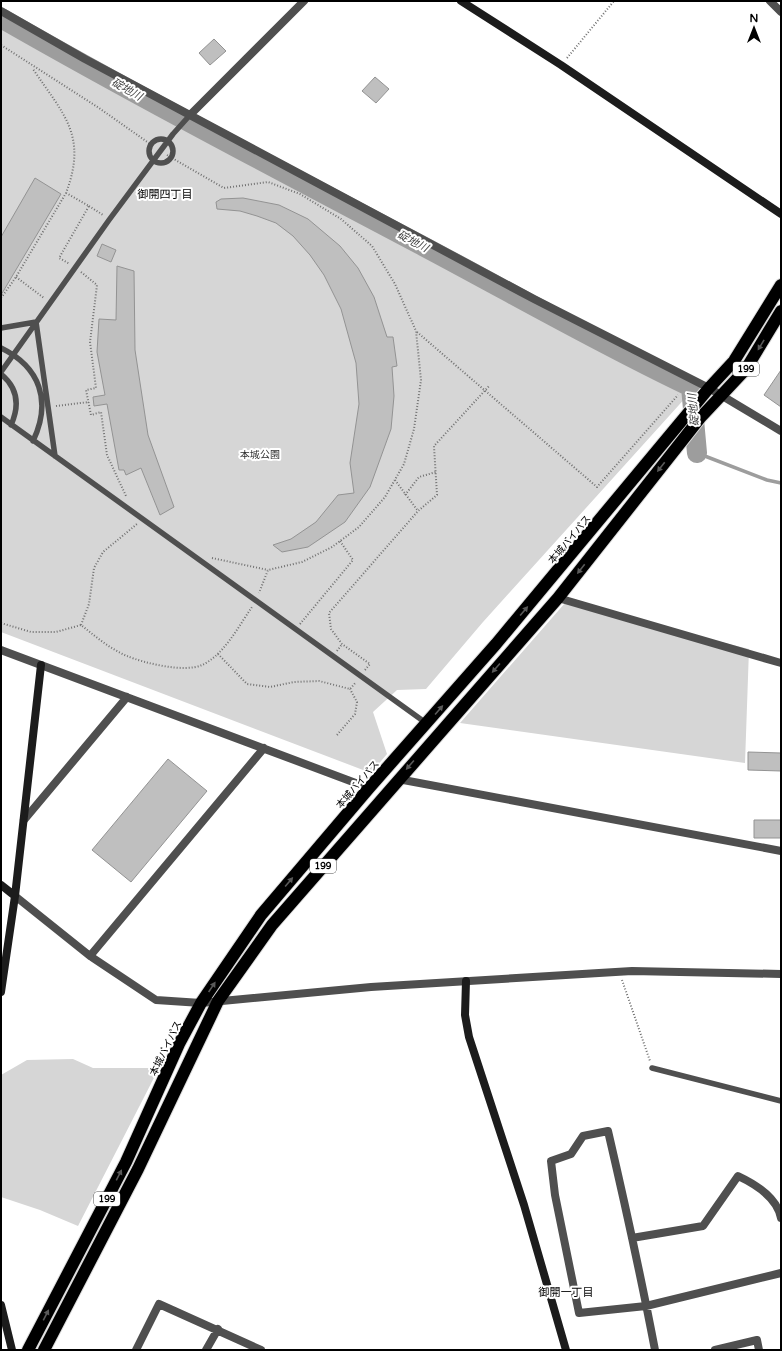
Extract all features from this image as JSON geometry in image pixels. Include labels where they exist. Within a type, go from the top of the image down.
[{"type":"highway","name":"本城バイパス","points":[[44,1350],[138,1169],[218,1001],[272,925],[398,779],[558,598],[681,433],[709,388],[734,360],[781,285]]},
{"type":"highway","name":"本城バイパス","points":[[28,1350],[126,1162],[179,1044],[201,1003],[261,915],[369,788],[681,433],[700,418],[746,369],[781,311]]},
{"type":"street","points":[[190,115],[304,1]]},
{"type":"street","points":[[461,1],[561,65],[781,214]]},
{"type":"street","points":[[770,1],[781,12]]},
{"type":"street","points":[[1,11],[85,59],[534,299],[709,388],[781,432]]},
{"type":"street","points":[[558,598],[781,663]]},
{"type":"street","points":[[1,650],[369,788]]},
{"type":"street","points":[[1,992],[15,896],[41,665]]},
{"type":"street","points":[[24,820],[127,697]]},
{"type":"street","points":[[90,956],[264,748]]},
{"type":"street","points":[[398,779],[781,851]]},
{"type":"street","points":[[1,886],[90,956],[156,1000],[201,1003],[371,987],[619,972],[781,974]]},
{"type":"street","points":[[466,981],[465,1015],[469,1037],[524,1205],[566,1350]]},
{"type":"street","points":[[655,1350],[646,1306],[632,1238],[608,1131],[583,1136],[571,1154],[551,1161],[555,1195],[579,1313],[646,1306],[781,1273]]},
{"type":"street","points":[[632,1238],[704,1226],[738,1176],[758,1186],[779,1208],[781,1218]]},
{"type":"street","points":[[136,1350],[159,1304],[218,1329],[261,1350]]},
{"type":"street","points":[[1,1305],[12,1350]]},
{"type":"street","points":[[206,1350],[218,1329]]},
{"type":"street","points":[[715,1350],[757,1340],[759,1350]]},
{"type":"lane","points":[[11,425],[16,414],[18,402],[12,386],[1,373],[109,220],[168,141],[190,115]]},
{"type":"lane","points":[[162,139],[168,141],[172,146],[173,152],[171,157],[166,162],[160,163],[154,160],[150,156],[151,144],[156,140],[162,139]]},
{"type":"lane","points":[[1,328],[36,322]]},
{"type":"lane","points":[[36,322],[55,456]]},
{"type":"lane","points":[[1,348],[14,354],[24,363],[33,374],[39,387],[42,400],[42,414],[39,428],[33,440]]},
{"type":"lane","points":[[1,418],[427,723]]},
{"type":"lane","points":[[652,1068],[781,1101]]},
{"type":"path","points":[[561,65],[614,1]]},
{"type":"path","points":[[1,45],[32,67],[99,108],[161,151],[224,188],[268,182],[300,194],[341,219],[372,246],[396,284],[416,331],[421,380],[414,429],[404,464],[385,497],[359,528],[340,541],[302,562],[268,570],[192,555]]},
{"type":"path","points":[[1,298],[16,277],[66,193],[72,178],[74,159],[73,131],[62,109],[32,67]]},
{"type":"path","points":[[66,193],[89,206],[109,220]]},
{"type":"path","points":[[89,206],[59,258],[76,267],[96,285],[90,342],[96,388],[86,390],[91,415],[101,412],[106,455],[133,512]]},
{"type":"path","points":[[16,277],[50,303]]},
{"type":"path","points":[[416,331],[484,391],[597,486],[678,395]]},
{"type":"path","points":[[350,689],[370,664],[342,644],[331,629],[329,613],[418,511],[437,495],[434,446],[490,385]]},
{"type":"path","points":[[48,407],[89,402]]},
{"type":"path","points":[[405,495],[419,477],[436,472]]},
{"type":"path","points":[[395,480],[418,511]]},
{"type":"path","points":[[81,625],[89,604],[94,568],[103,552],[143,520]]},
{"type":"path","points":[[296,629],[353,560],[340,541]]},
{"type":"path","points":[[81,625],[102,641],[127,656],[155,664],[183,668],[202,666],[218,654],[256,601],[268,570]]},
{"type":"path","points":[[1,622],[31,632],[56,632],[81,625]]},
{"type":"path","points":[[218,654],[247,684],[270,687],[294,682],[319,681],[350,689],[357,702],[355,714],[336,735]]},
{"type":"path","points":[[619,972],[652,1068]]},
{"type":"green space","name":"本城公園","points":[[1,20],[186,124],[684,388],[688,395],[483,622],[426,689],[397,690],[373,712],[387,754],[371,773],[1,632]]},
{"type":"green space","points":[[565,603],[749,649],[745,763],[460,723]]},
{"type":"green space","points":[[73,1059],[93,1068],[159,1068],[78,1226],[40,1210],[1,1197],[1,1075],[27,1060]]},
{"type":"building","points":[[214,39],[226,51],[210,65],[199,53]]},
{"type":"building","points":[[375,77],[389,89],[376,103],[362,91]]},
{"type":"building","points":[[35,178],[61,194],[1,295],[1,237]]},
{"type":"building","points":[[243,198],[279,205],[308,219],[340,246],[358,268],[374,297],[387,337],[393,337],[397,366],[392,367],[394,396],[391,429],[370,487],[345,522],[308,547],[282,552],[273,545],[291,539],[316,522],[338,495],[354,493],[350,463],[359,404],[356,363],[341,309],[324,275],[310,255],[293,236],[276,223],[257,216],[240,211],[217,209],[216,202],[221,199]]},
{"type":"building","points":[[102,244],[116,250],[111,262],[97,256]]},
{"type":"building","points":[[117,266],[134,271],[135,350],[148,435],[174,507],[160,515],[141,468],[126,475],[124,470],[119,470],[107,404],[94,406],[93,397],[105,395],[97,352],[99,319],[116,320]]},
{"type":"building","points":[[781,370],[781,407],[764,395]]},
{"type":"building","points":[[748,752],[781,753],[781,771],[748,770]]},
{"type":"building","points":[[168,759],[207,791],[131,882],[92,850]]},
{"type":"building","points":[[754,820],[781,820],[781,838],[754,838]]},
{"type":"waterway","name":"碇地川","points":[[1,18],[209,133],[588,335],[691,387],[697,453]]},
{"type":"waterway","name":"碇地川","points":[[697,453],[767,480],[781,483]]},
{"type":"district","name":"御開四丁目","points":[[165,194]]},
{"type":"district","name":"御開一丁目","points":[[566,1292]]}]
